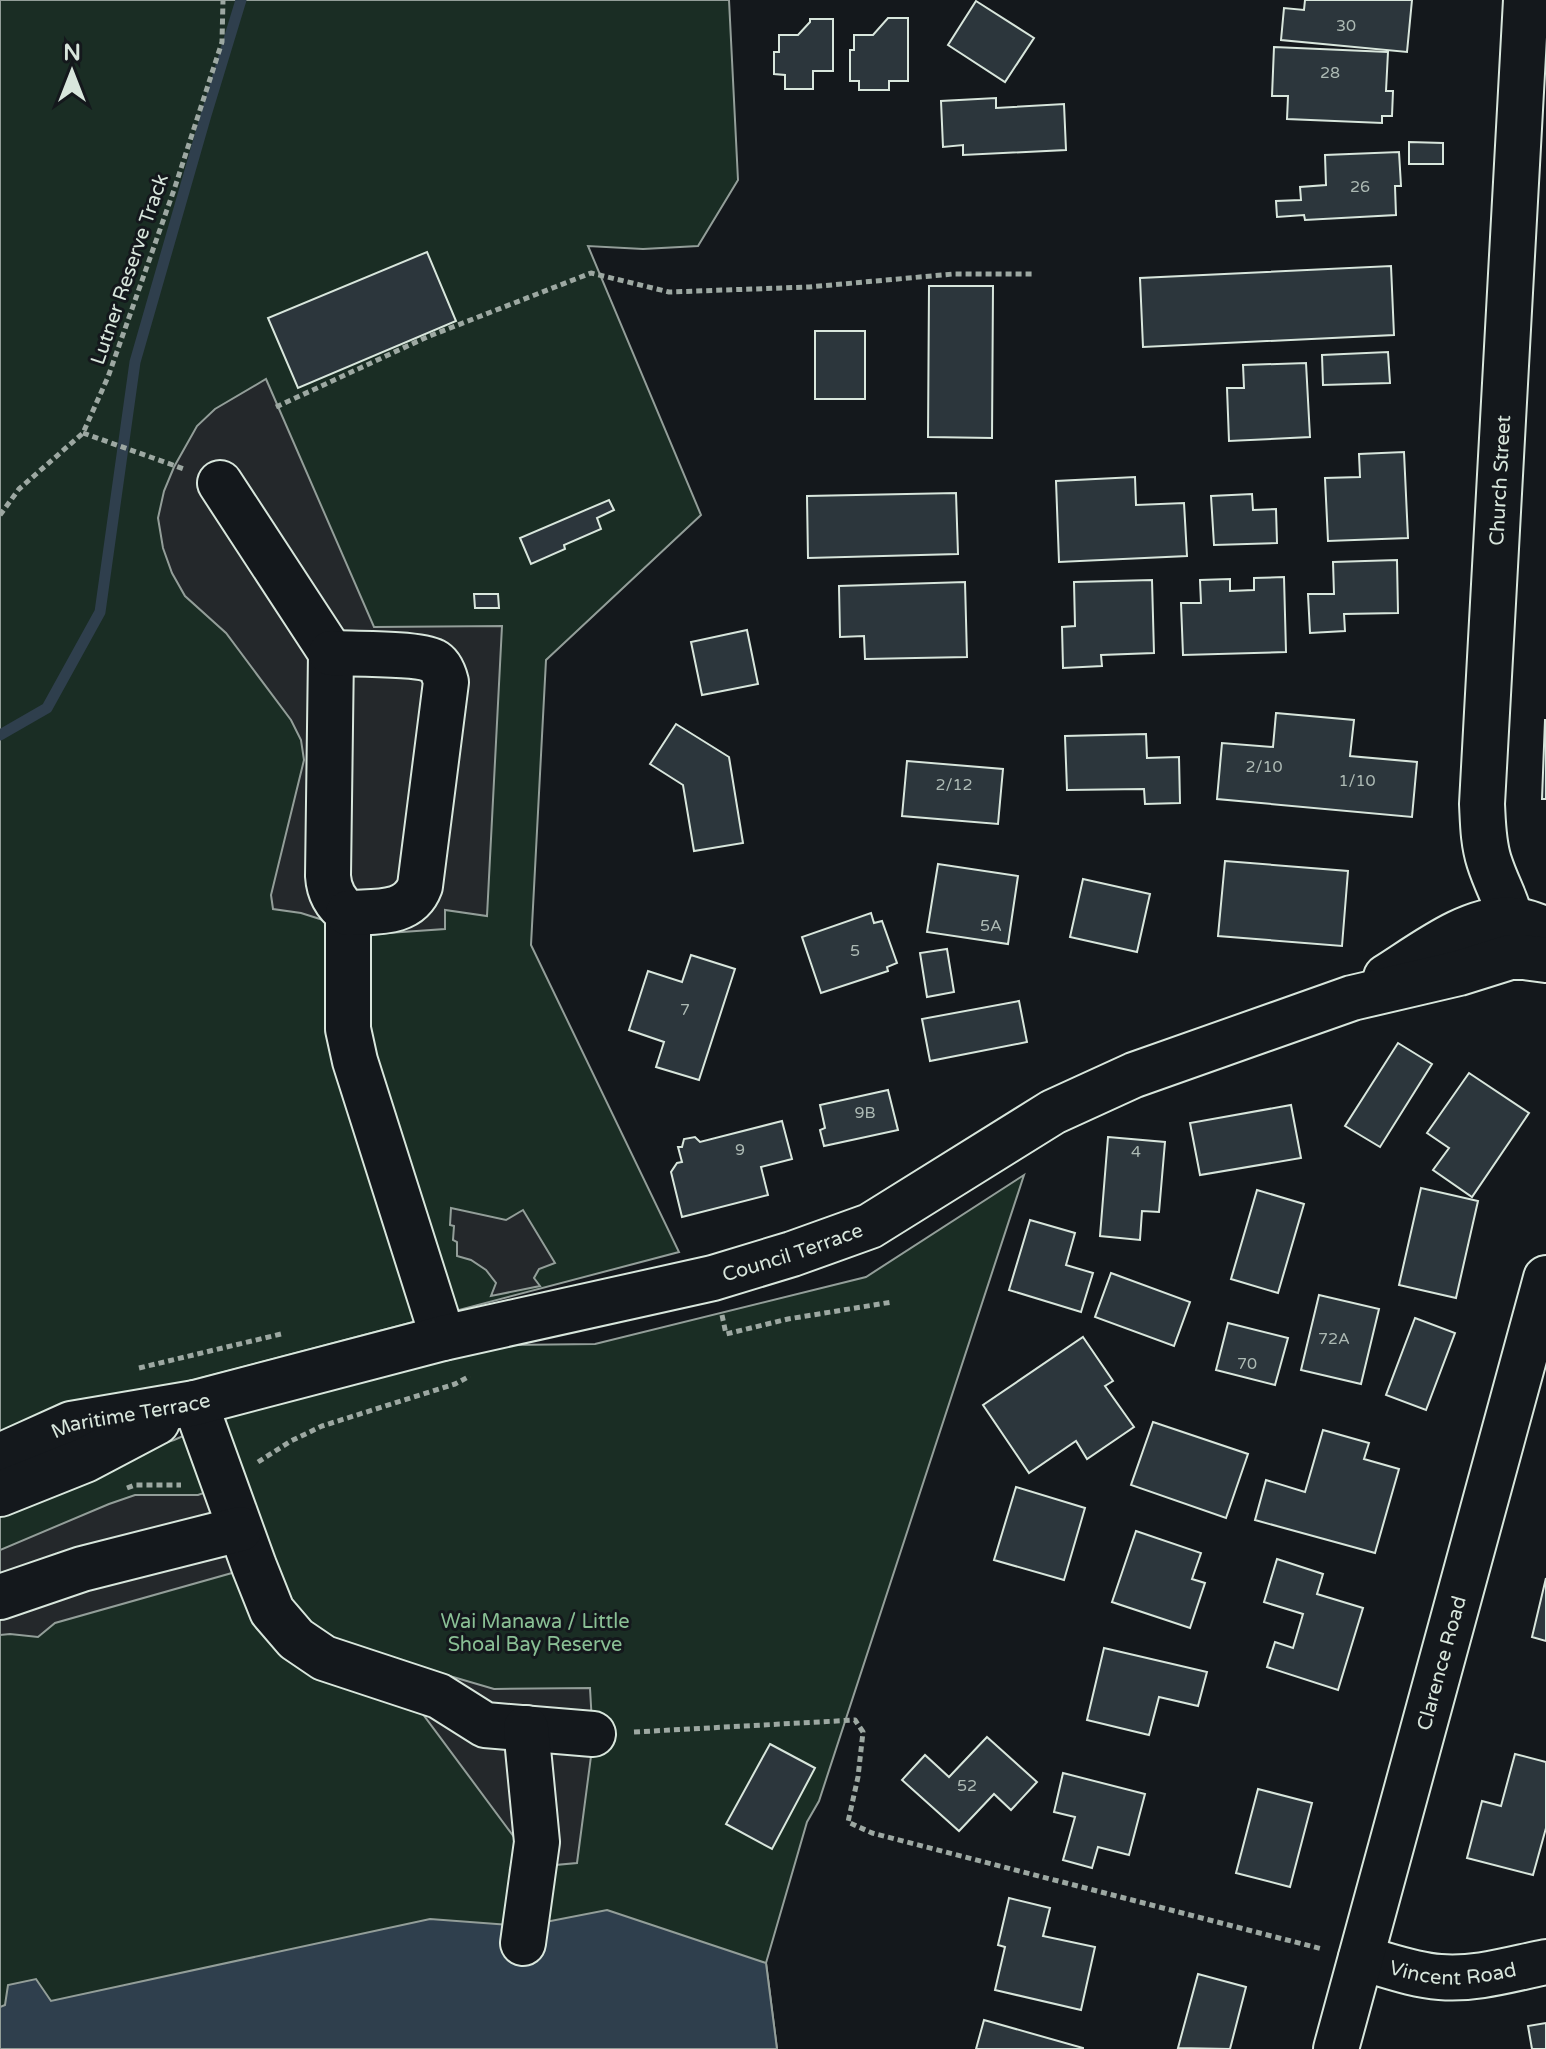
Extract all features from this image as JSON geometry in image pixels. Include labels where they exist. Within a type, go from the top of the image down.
[{"type":"street","name":"Church Street","points":[[1526,0],[1482,804],[1489,860],[1529,942]]},
{"type":"street","points":[[220,483],[331,653],[329,886],[338,906],[348,913],[393,909],[407,905],[416,897],[420,886],[446,682],[443,670],[433,661],[415,657],[331,653]]},
{"type":"street","points":[[348,913],[348,1029],[355,1061],[443,1338]]},
{"type":"street","name":"Council Terrace","points":[[195,1403],[443,1338],[713,1278],[792,1254],[870,1226],[1053,1112],[1134,1075],[1352,998],[1466,929],[1488,922],[1529,942]]},
{"type":"street","name":"Clarence Road","points":[[1336,2049],[1345,1954],[1546,1278]]},
{"type":"street","points":[[195,1403],[272,1611],[296,1639],[324,1658],[439,1696],[485,1725],[593,1734]]},
{"type":"street","name":"Maritime Terrace","points":[[0,1456],[71,1424],[195,1403]]},
{"type":"street","name":"Maritime Terrace","points":[[0,1494],[85,1460],[195,1403]]},
{"type":"street","points":[[0,1597],[82,1569],[240,1529]]},
{"type":"street","points":[[523,1943],[537,1842],[526,1728]]},
{"type":"street","name":"Vincent Road","points":[[1345,1954],[1440,1977],[1490,1974],[1546,1962]]},
{"type":"path","name":"Lutner Reserve Track","points":[[0,515],[19,489],[83,433],[108,377],[222,42],[223,0]]},
{"type":"path","points":[[276,407],[427,337],[591,273],[669,292],[809,287],[953,274],[1034,274]]},
{"type":"path","points":[[83,433],[153,457]]},
{"type":"path","points":[[726,1334],[788,1319],[892,1302]]},
{"type":"path","points":[[123,1489],[135,1485],[201,1485],[265,1459],[291,1441],[322,1426],[360,1414]]},
{"type":"path","points":[[593,1734],[855,1720],[863,1732],[858,1777],[848,1822],[872,1833],[1345,1954]]},
{"type":"green space","points":[[0,0],[729,0],[738,180],[698,246],[643,249],[588,246],[701,515],[546,660],[531,945],[679,1252],[72,1412],[0,1449]]},
{"type":"green space","name":"Wai Manawa / Little Shoal Bay Reserve","points":[[1024,1175],[819,1801],[807,1822],[766,1963],[777,2049],[0,2049],[0,1512],[121,1457],[174,1440],[252,1406],[507,1345],[595,1344],[866,1277]]},
{"type":"shaded area","points":[[266,379],[374,627],[502,626],[487,916],[445,910],[445,929],[373,934],[332,933],[323,920],[273,909],[271,895],[304,760],[301,740],[291,720],[226,633],[185,596],[163,548],[158,518],[174,467],[197,426],[215,409]]},
{"type":"shaded area","points":[[451,1208],[506,1220],[523,1210],[555,1263],[539,1269],[534,1278],[540,1286],[491,1296],[496,1283],[486,1270],[471,1260],[457,1256],[454,1226],[450,1225]]},
{"type":"shaded area","points":[[212,1490],[239,1571],[55,1623],[38,1637],[0,1635],[0,1550],[135,1495],[198,1495]]},
{"type":"shaded area","points":[[402,1662],[494,1689],[590,1688],[593,1741],[577,1863],[510,1869],[517,1848],[514,1837],[408,1694]]},
{"type":"water","points":[[607,1910],[766,1963],[777,2049],[0,2049],[0,2007],[5,2005],[8,1985],[36,1979],[51,2001],[430,1919],[525,1926]]},
{"type":"building","points":[[1305,0],[1412,0],[1407,52],[1281,40],[1284,8],[1304,10]]},
{"type":"building","points":[[976,1],[1034,38],[1005,82],[948,45]]},
{"type":"building","points":[[888,18],[908,18],[908,81],[889,81],[889,90],[859,90],[859,81],[850,81],[850,50],[854,50],[854,35],[873,35]]},
{"type":"building","points":[[810,19],[833,19],[833,71],[813,71],[813,89],[785,89],[785,75],[774,74],[774,52],[779,52],[779,35],[798,35]]},
{"type":"building","points":[[1274,47],[1388,52],[1386,91],[1393,91],[1392,116],[1382,116],[1382,123],[1287,119],[1288,96],[1272,96]]},
{"type":"building","points":[[996,98],[996,108],[1064,104],[1066,150],[963,155],[963,145],[943,147],[941,101]]},
{"type":"building","points":[[1409,142],[1443,143],[1443,164],[1409,164]]},
{"type":"building","points":[[1399,152],[1401,186],[1395,186],[1396,215],[1305,220],[1304,215],[1277,217],[1276,201],[1301,200],[1300,187],[1326,185],[1325,155]]},
{"type":"building","points":[[427,252],[456,321],[298,388],[268,318]]},
{"type":"building","points":[[1391,266],[1394,335],[1143,347],[1140,278]]},
{"type":"building","points":[[929,286],[993,286],[992,438],[928,437]]},
{"type":"building","points":[[815,331],[865,331],[865,399],[815,399]]},
{"type":"building","points":[[1388,352],[1390,383],[1323,385],[1322,355]]},
{"type":"building","points":[[1306,363],[1310,437],[1229,441],[1227,388],[1244,388],[1243,365]]},
{"type":"building","points":[[1404,452],[1408,538],[1328,541],[1325,478],[1360,477],[1359,454]]},
{"type":"building","points":[[1135,477],[1136,505],[1184,503],[1187,556],[1059,562],[1056,481]]},
{"type":"building","points":[[956,493],[958,554],[808,558],[807,496]]},
{"type":"building","points":[[1252,494],[1253,510],[1276,509],[1277,543],[1214,545],[1211,496]]},
{"type":"building","points":[[609,500],[614,510],[597,518],[601,529],[531,564],[520,538]]},
{"type":"building","points":[[1397,560],[1398,613],[1344,614],[1345,631],[1310,633],[1308,594],[1334,594],[1333,562]]},
{"type":"building","points":[[1284,577],[1286,652],[1183,655],[1181,603],[1201,603],[1200,580],[1230,579],[1230,591],[1254,590],[1254,578]]},
{"type":"building","points":[[1152,580],[1154,653],[1101,655],[1102,666],[1063,668],[1062,627],[1075,626],[1074,582]]},
{"type":"building","points":[[965,582],[967,657],[865,659],[864,636],[840,637],[839,586]]},
{"type":"building","points":[[474,594],[498,594],[499,608],[475,608]]},
{"type":"building","points":[[747,630],[758,684],[702,695],[691,642]]},
{"type":"building","points":[[1276,713],[1354,720],[1350,756],[1417,762],[1412,817],[1217,799],[1222,743],[1273,747]]},
{"type":"building","points":[[1545,720],[1546,799],[1542,799]]},
{"type":"building","points":[[676,724],[729,757],[743,843],[694,851],[683,785],[650,764]]},
{"type":"building","points":[[1146,734],[1147,758],[1179,757],[1180,803],[1145,804],[1144,789],[1067,790],[1065,736]]},
{"type":"building","points":[[907,761],[1003,769],[998,824],[902,816]]},
{"type":"building","points":[[1225,861],[1348,871],[1342,946],[1218,936]]},
{"type":"building","points":[[938,864],[1018,876],[1008,944],[927,932]]},
{"type":"building","points":[[1083,879],[1150,894],[1137,952],[1070,937]]},
{"type":"building","points":[[871,913],[874,923],[882,921],[897,963],[887,967],[888,971],[821,993],[802,937]]},
{"type":"building","points":[[947,949],[954,992],[927,997],[920,953]]},
{"type":"building","points":[[691,955],[735,969],[699,1080],[656,1067],[664,1042],[629,1030],[648,971],[682,982]]},
{"type":"building","points":[[1019,1001],[1027,1042],[930,1061],[922,1019]]},
{"type":"building","points":[[1398,1043],[1432,1064],[1380,1147],[1345,1126]]},
{"type":"building","points":[[1469,1073],[1529,1113],[1472,1197],[1433,1170],[1449,1148],[1427,1133]]},
{"type":"building","points":[[888,1090],[898,1130],[824,1146],[820,1130],[825,1128],[820,1105]]},
{"type":"building","points":[[1291,1105],[1301,1158],[1200,1175],[1190,1123]]},
{"type":"building","points":[[782,1121],[792,1159],[761,1167],[768,1195],[682,1217],[671,1172],[677,1163],[682,1162],[678,1147],[682,1147],[684,1139],[695,1137],[700,1142]]},
{"type":"building","points":[[1108,1137],[1165,1142],[1159,1212],[1142,1211],[1140,1240],[1100,1236]]},
{"type":"building","points":[[1421,1188],[1478,1201],[1456,1298],[1399,1285]]},
{"type":"building","points":[[1257,1190],[1304,1204],[1278,1293],[1231,1279]]},
{"type":"building","points":[[1030,1220],[1075,1233],[1066,1265],[1093,1273],[1081,1312],[1009,1290]]},
{"type":"building","points":[[1111,1273],[1190,1302],[1174,1346],[1095,1317]]},
{"type":"building","points":[[1319,1295],[1379,1309],[1361,1384],[1301,1370]]},
{"type":"building","points":[[1415,1318],[1455,1333],[1426,1410],[1386,1395]]},
{"type":"building","points":[[1228,1323],[1288,1338],[1275,1385],[1216,1370]]},
{"type":"building","points":[[1083,1337],[1113,1381],[1105,1386],[1134,1427],[1087,1459],[1076,1441],[1029,1473],[983,1405]]},
{"type":"building","points":[[1153,1422],[1248,1454],[1226,1518],[1131,1485]]},
{"type":"building","points":[[1323,1430],[1369,1443],[1364,1459],[1399,1469],[1375,1553],[1255,1520],[1266,1480],[1305,1492]]},
{"type":"building","points":[[1016,1487],[1085,1508],[1064,1580],[994,1560]]},
{"type":"building","points":[[1136,1531],[1201,1553],[1192,1579],[1205,1583],[1190,1628],[1112,1602]]},
{"type":"building","points":[[1277,1559],[1323,1574],[1317,1594],[1363,1608],[1338,1690],[1267,1667],[1275,1642],[1293,1648],[1303,1614],[1264,1602]]},
{"type":"building","points":[[1546,1578],[1546,1641],[1532,1637]]},
{"type":"building","points":[[1104,1648],[1207,1672],[1198,1706],[1159,1697],[1149,1735],[1087,1720]]},
{"type":"building","points":[[987,1737],[1037,1782],[1011,1810],[994,1794],[959,1831],[902,1780],[925,1755],[949,1777]]},
{"type":"building","points":[[770,1744],[815,1768],[772,1849],[726,1824]]},
{"type":"building","points":[[1515,1754],[1546,1762],[1546,1828],[1533,1875],[1467,1858],[1482,1801],[1501,1806]]},
{"type":"building","points":[[1063,1773],[1145,1794],[1129,1855],[1098,1847],[1092,1868],[1063,1860],[1075,1817],[1054,1812]]},
{"type":"building","points":[[1258,1789],[1312,1803],[1290,1887],[1236,1873]]},
{"type":"building","points":[[1009,1898],[1050,1908],[1043,1936],[1095,1947],[1081,2010],[995,1990],[1005,1947],[998,1945]]},
{"type":"building","points":[[1198,1974],[1246,1987],[1230,2049],[1178,2048]]},
{"type":"building","points":[[984,2020],[1083,2048],[1083,2049],[976,2049]]},
{"type":"building","points":[[1546,2023],[1546,2049],[1532,2049],[1528,2026]]},
{"type":"waterway","points":[[0,735],[47,708],[100,612],[135,362],[241,0]]}]
